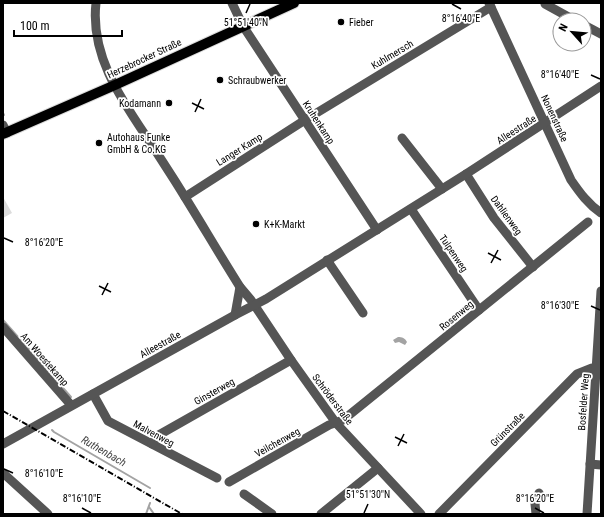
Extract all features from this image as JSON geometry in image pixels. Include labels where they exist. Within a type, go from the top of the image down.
[{"type":"main road","name":"Herzebrocker Straße","points":[[4,131],[115,85],[294,3]]},
{"type":"street","name":"Schröderstraße","points":[[96,3],[98,45],[115,85],[124,102],[185,197],[240,287],[336,423],[421,514]]},
{"type":"street","name":"Kruhenkamp","points":[[232,3],[243,26],[377,230]]},
{"type":"street","points":[[545,4],[560,12]]},
{"type":"street","name":"Kuhlmersch","points":[[305,120],[490,5]]},
{"type":"street","name":"Nonenstraße","points":[[490,5],[571,180],[582,196],[601,213]]},
{"type":"street","points":[[592,29],[601,34]]},
{"type":"street","name":"Alleestraße","points":[[3,444],[235,314],[266,299],[411,209],[601,86]]},
{"type":"street","name":"Langer Kamp","points":[[185,197],[305,120]]},
{"type":"street","points":[[402,138],[442,189]]},
{"type":"street","name":"Dahlienweg","points":[[466,174],[494,218],[533,267]]},
{"type":"street","name":"Tulpenweg","points":[[411,209],[480,310]]},
{"type":"street","name":"Rosenweg","points":[[336,423],[343,420],[588,222]]},
{"type":"street","points":[[327,260],[363,313]]},
{"type":"street","points":[[235,314],[240,287]]},
{"type":"street","name":"Bosfelder Weg","points":[[587,514],[601,291]]},
{"type":"street","name":"Am Woestekamp","points":[[3,327],[71,406]]},
{"type":"street","name":"Ginsterweg","points":[[152,444],[157,436],[291,360]]},
{"type":"street","name":"Grünstraße","points":[[439,514],[577,374],[596,367]]},
{"type":"street","name":"Malvenweg","points":[[93,394],[108,421],[217,478]]},
{"type":"street","name":"Veilchenweg","points":[[229,482],[329,425],[336,423]]},
{"type":"street","points":[[590,464],[601,465]]},
{"type":"street","points":[[321,514],[378,468]]},
{"type":"street","points":[[3,473],[48,514]]},
{"type":"street","points":[[244,494],[272,514]]},
{"type":"street","points":[[536,514],[535,504],[538,494]]},
{"type":"shaded area","points":[[3,197],[12,213],[3,218]]},
{"type":"shaded area","points":[[398,337],[407,342],[405,345],[399,342],[395,343],[393,340]]},
{"type":"waterway","name":"Ruthenbach","points":[[3,320],[71,397]]},
{"type":"waterway","name":"Ruthenbach","points":[[52,430],[150,488]]},
{"type":"waterway","name":"Ruthenbach","points":[[146,514],[150,503]]},
{"type":"waterway","name":"Ruthenbach","points":[[149,507],[154,514]]},
{"type":"railway","points":[[3,411],[182,514]]},
{"type":"place","name":"Fieber","points":[[341,22]]},
{"type":"place","name":"Schraubwerker","points":[[220,80]]},
{"type":"place","name":"Kodamann","points":[[169,103]]},
{"type":"place","name":"Autohaus Funke GmbH & Co.KG","points":[[99,143]]},
{"type":"place","name":"K+K-Markt","points":[[256,224]]}]
